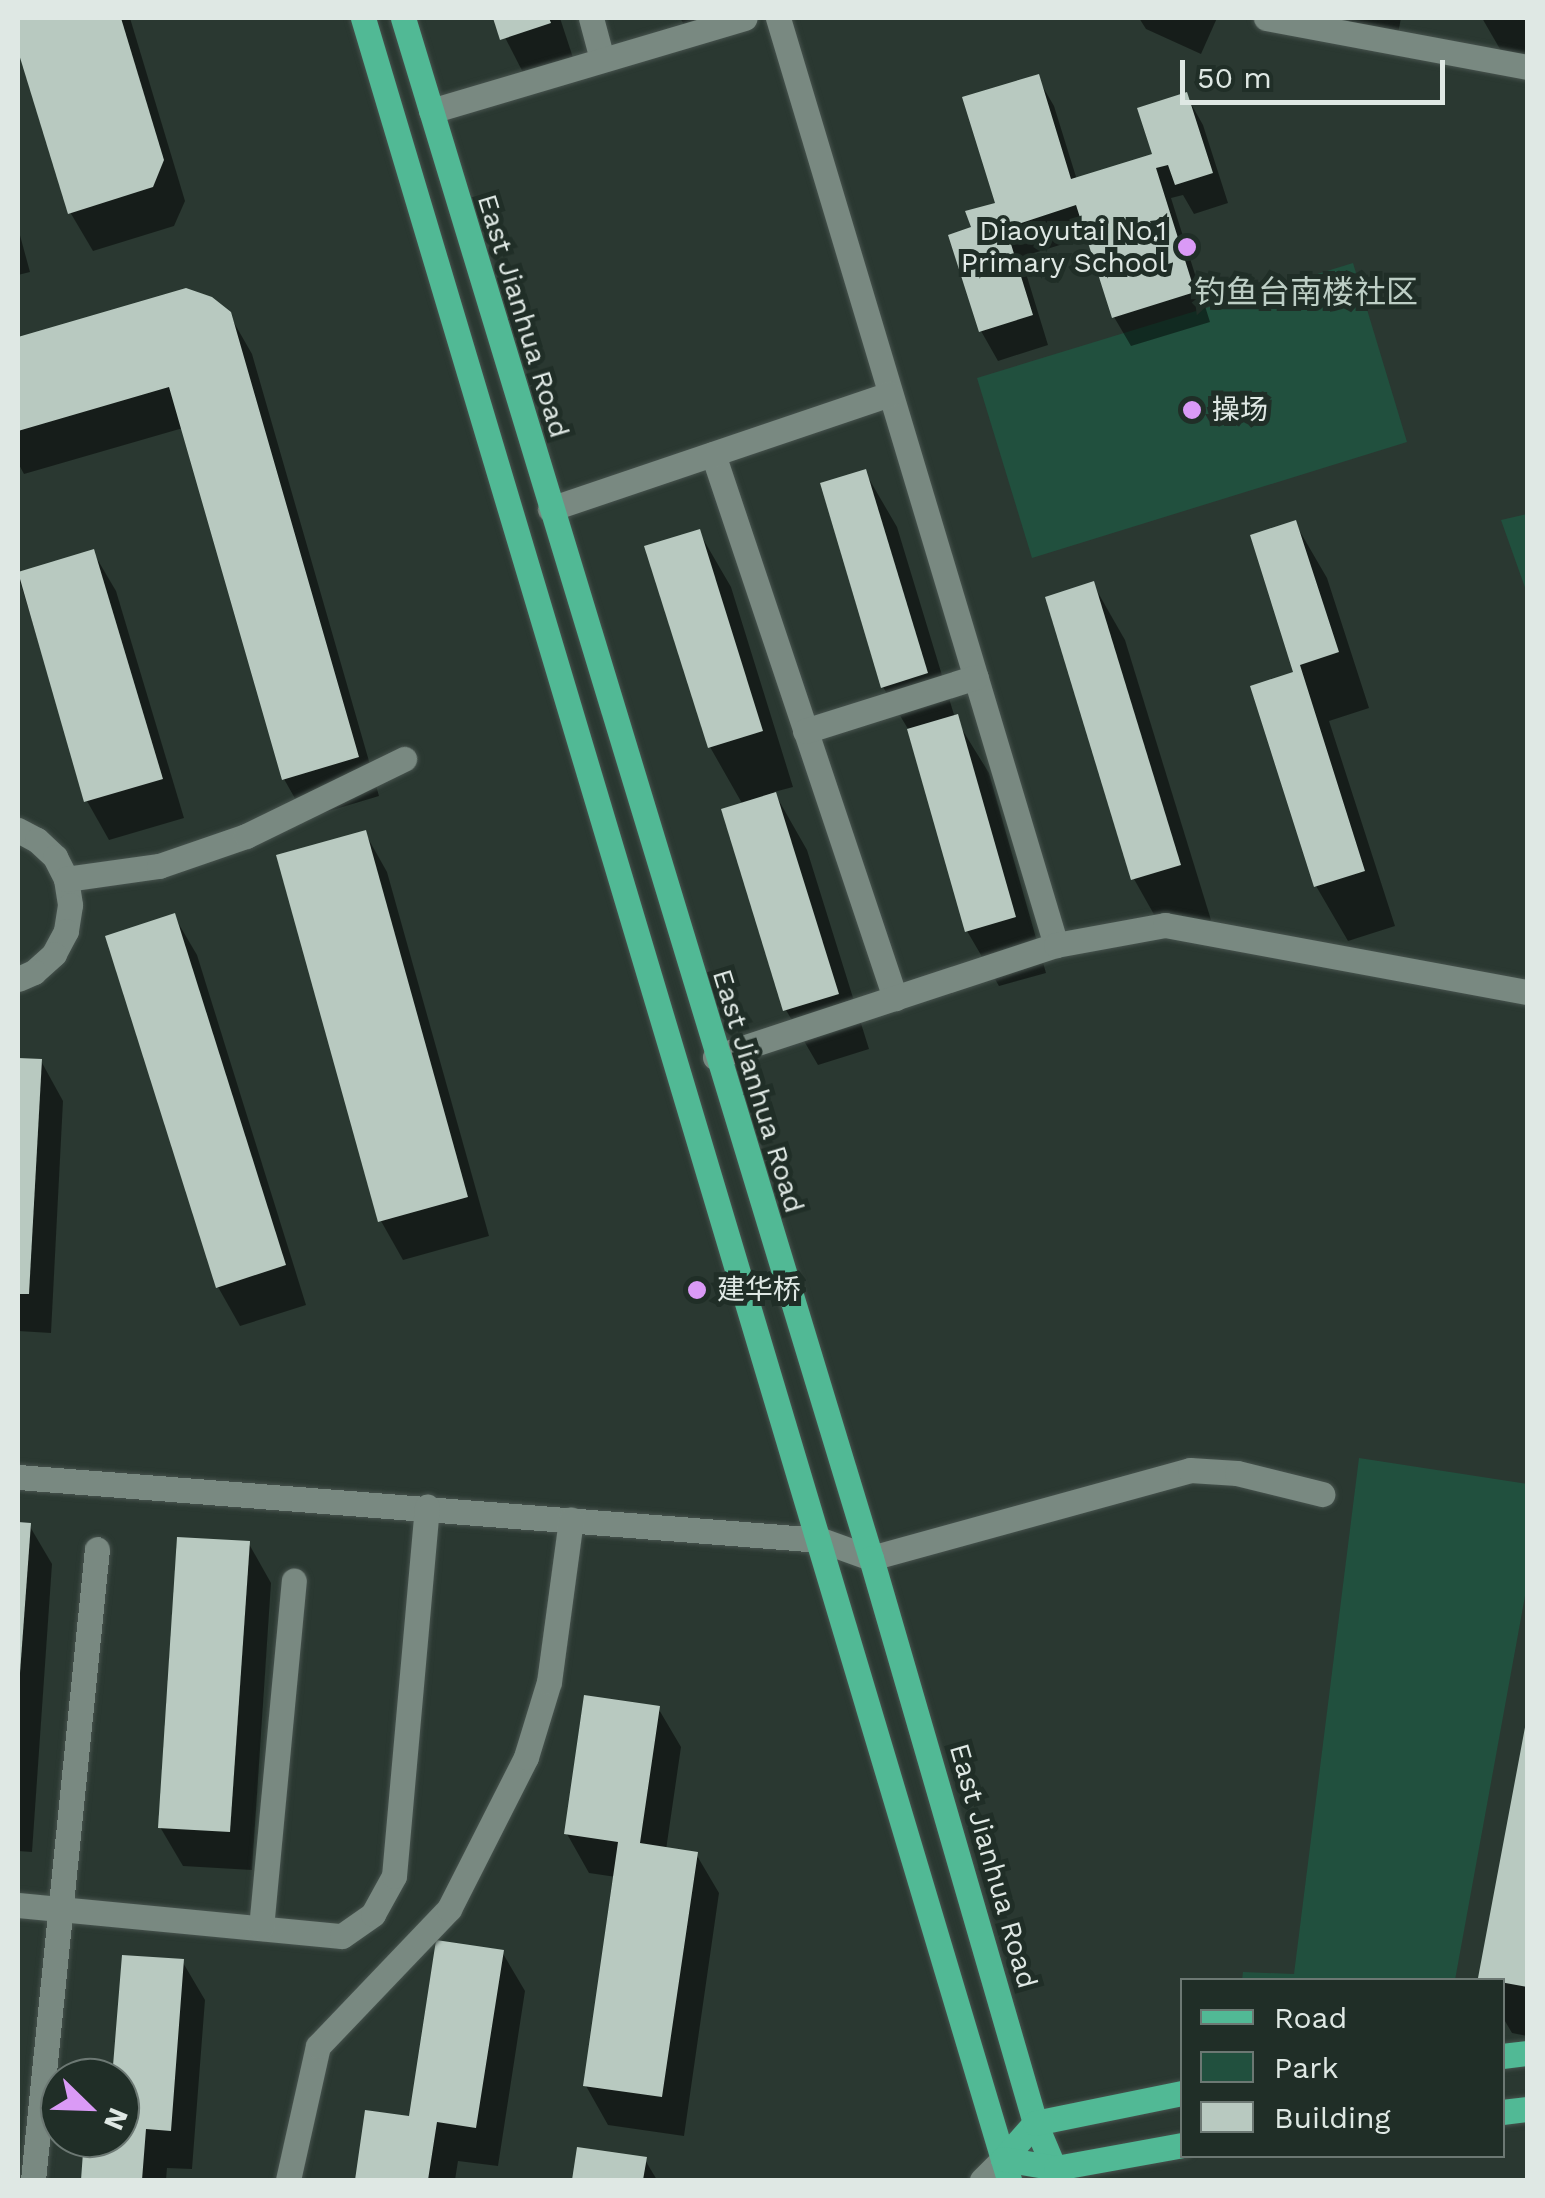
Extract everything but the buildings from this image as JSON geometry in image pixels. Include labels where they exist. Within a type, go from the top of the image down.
[{"type":"main road","points":[[363,18],[821,1540],[1006,2170]]},
{"type":"main road","name":"East Jianhua Road","points":[[402,18],[715,1057],[871,1558],[1036,2122],[1057,2174]]},
{"type":"main road","points":[[1006,2170],[1036,2122],[1180,2093]]},
{"type":"main road","points":[[1006,2170],[1057,2174],[1180,2144]]},
{"type":"street","points":[[590,18],[602,56]]},
{"type":"street","points":[[431,110],[602,56],[744,18]]},
{"type":"street","points":[[778,18],[1056,945]]},
{"type":"street","points":[[1266,18],[1400,30],[1528,67]]},
{"type":"street","points":[[550,509],[890,394]]},
{"type":"street","points":[[713,454],[895,998]]},
{"type":"street","points":[[806,731],[976,676]]},
{"type":"street","points":[[66,879],[159,866],[246,836],[404,759]]},
{"type":"street","points":[[18,830],[37,840],[55,857],[66,879],[70,905],[66,931],[54,954],[34,972],[18,979]]},
{"type":"street","points":[[715,1057],[1056,945],[1165,925],[1528,992]]},
{"type":"street","points":[[18,1476],[821,1540],[871,1558],[1190,1470],[1237,1473],[1322,1494]]},
{"type":"street","points":[[18,1905],[342,1936],[373,1914],[394,1876],[427,1506]]},
{"type":"street","points":[[288,2180],[318,2046],[449,1909],[526,1757],[549,1682],[571,1519]]},
{"type":"street","points":[[33,2180],[64,1910],[97,1549]]},
{"type":"street","points":[[262,1928],[294,1580]]},
{"type":"street","points":[[982,2180],[1006,2170]]},
{"type":"green space","name":"操场","points":[[1353,263],[1407,442],[1032,558],[977,378]]},
{"type":"green space","points":[[1528,514],[1527,593],[1501,520]]},
{"type":"green space","points":[[1359,1458],[1527,1484],[1527,1585],[1455,1978],[1242,1978],[1243,1972],[1294,1974]]},
{"type":"place","name":"Diaoyutai No.1 Primary School","points":[[1187,247]]},
{"type":"place","name":"操场","points":[[1192,410]]},
{"type":"place","name":"建华桥","points":[[697,1290]]},
{"type":"district","name":"钓鱼台南楼社区","points":[[1306,292]]}]
